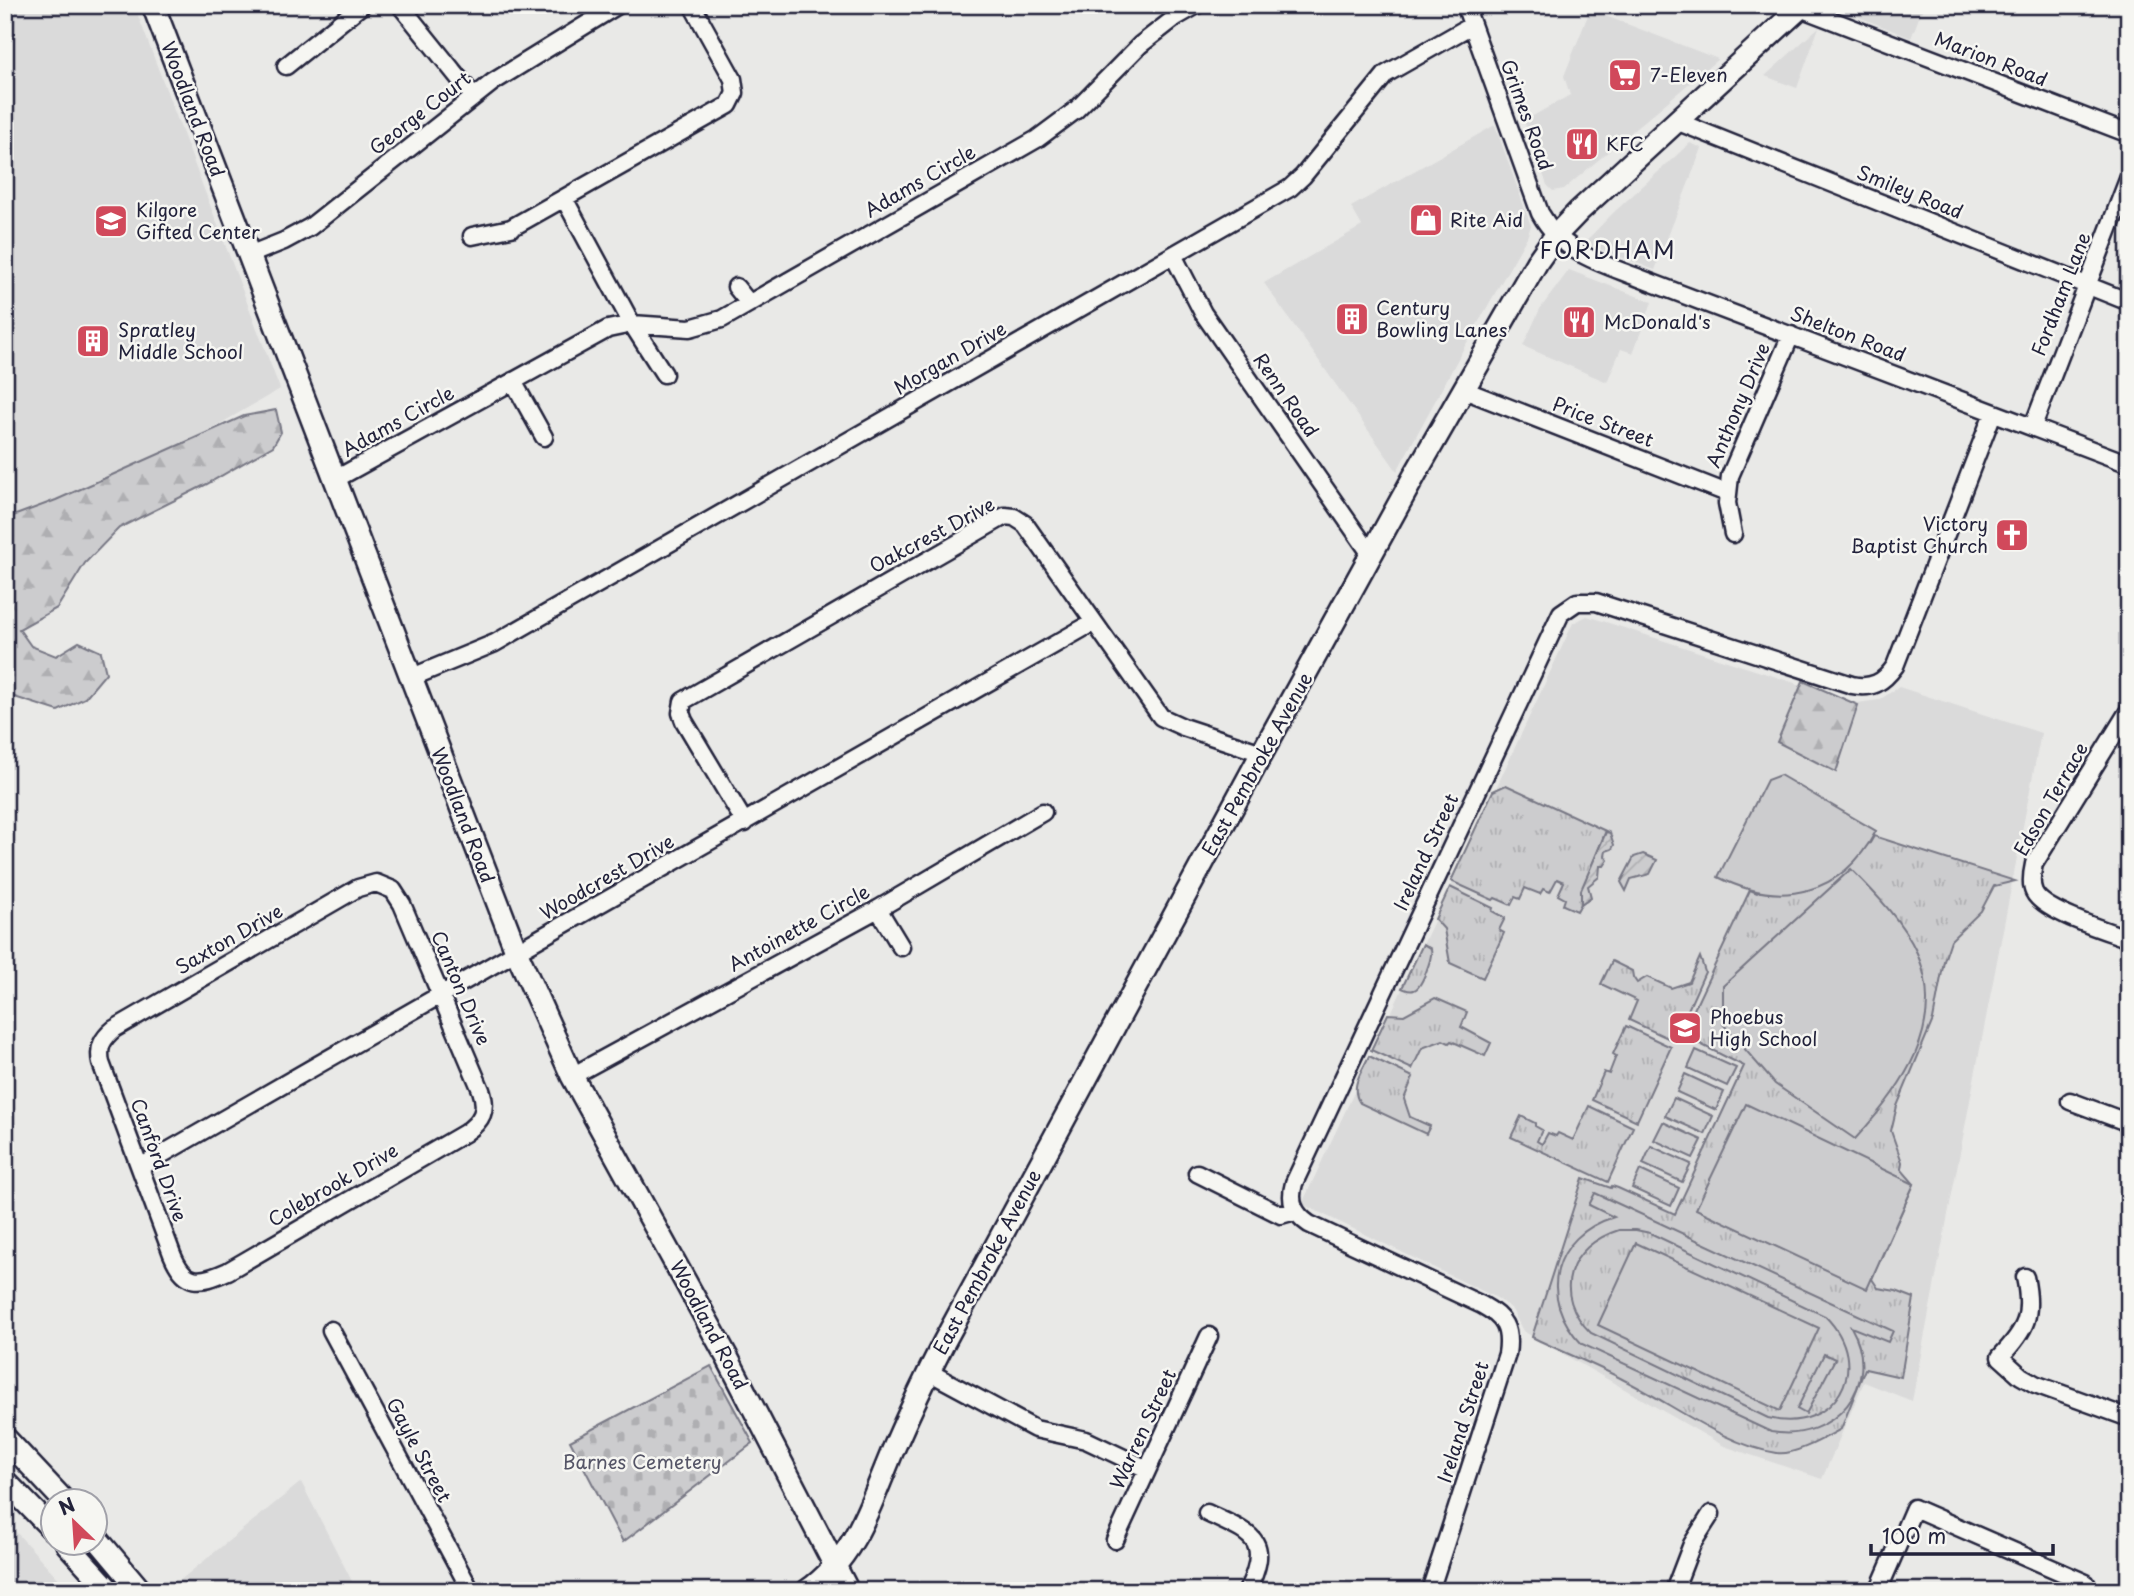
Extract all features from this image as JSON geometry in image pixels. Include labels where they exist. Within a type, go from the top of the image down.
[{"type":"main road","name":"Woodland Road","points":[[153,5],[517,953],[572,1076],[728,1359],[848,1591]]},
{"type":"main road","name":"East Pembroke Avenue","points":[[807,1591],[836,1566],[848,1551],[864,1521],[929,1372],[1262,753],[1522,286],[1556,236],[1578,211],[1798,6]]},
{"type":"main road","points":[[5,1438],[52,1488]]},
{"type":"main road","points":[[5,1480],[38,1514]]},
{"type":"main road","points":[[108,1552],[141,1591]]},
{"type":"main road","points":[[80,1558],[110,1591]]},
{"type":"street","points":[[286,66],[362,5]]},
{"type":"street","points":[[400,5],[474,96]]},
{"type":"street","name":"George Court","points":[[249,255],[295,236],[318,221],[474,96],[508,72],[618,5]]},
{"type":"street","points":[[472,236],[511,228],[565,200],[722,111],[733,100],[733,79],[692,5]]},
{"type":"street","name":"Adams Circle","points":[[334,480],[600,333],[632,324],[697,328],[722,319],[1037,139],[1076,110],[1140,45],[1176,17],[1197,5]]},
{"type":"street","name":"Grimes Road","points":[[1465,5],[1540,213],[1556,236]]},
{"type":"street","name":"Marion Road","points":[[1798,6],[2129,135]]},
{"type":"street","name":"Morgan Drive","points":[[410,678],[495,643],[1290,188],[1303,176],[1386,74],[1472,25]]},
{"type":"street","name":"Smiley Road","points":[[1676,121],[2129,302]]},
{"type":"street","name":"Fordham Lane","points":[[2033,426],[2129,177]]},
{"type":"street","points":[[565,200],[632,324],[664,373]]},
{"type":"street","name":"Shelton Road","points":[[1556,236],[1578,253],[2129,464]]},
{"type":"street","name":"Renn Road","points":[[1172,255],[1203,313],[1372,556]]},
{"type":"street","points":[[736,287],[749,303]]},
{"type":"street","name":"Anthony Drive","points":[[1733,534],[1727,493],[1730,476],[1791,335]]},
{"type":"street","points":[[513,381],[544,437]]},
{"type":"street","name":"Price Street","points":[[1464,390],[1727,493]]},
{"type":"street","name":"Ireland Street","points":[[1430,1591],[1507,1354],[1509,1339],[1506,1325],[1497,1313],[1482,1305],[1309,1224],[1294,1211],[1291,1193],[1561,612],[1577,602],[1595,602],[1852,685],[1864,687],[1877,684],[1887,678],[1895,666],[1993,413]]},
{"type":"street","name":"Oakcrest Drive","points":[[745,823],[684,721],[681,707],[688,697],[1005,516],[1014,517],[1024,524],[1161,717],[1262,753]]},
{"type":"street","name":"Woodcrest Drive","points":[[140,1167],[1094,622]]},
{"type":"street","name":"Edson Terrace","points":[[2129,710],[2034,864],[2032,878],[2034,892],[2044,904],[2129,939]]},
{"type":"street","name":"Antoinette Circle","points":[[572,1076],[878,909],[1043,812]]},
{"type":"street","name":"Saxton Drive","points":[[101,1045],[114,1029],[358,888],[376,883],[386,885]]},
{"type":"street","name":"Canton Drive","points":[[386,885],[393,890],[402,904],[481,1090],[484,1113]]},
{"type":"street","points":[[878,909],[901,947]]},
{"type":"street","name":"Canford Drive","points":[[101,1045],[101,1063],[176,1265],[182,1273],[195,1281]]},
{"type":"street","points":[[2070,1101],[2129,1123]]},
{"type":"street","name":"Colebrook Drive","points":[[195,1281],[228,1270],[453,1140],[474,1127],[484,1113]]},
{"type":"street","points":[[1197,1173],[1281,1215],[1294,1211]]},
{"type":"street","points":[[2025,1277],[2029,1300],[2028,1314],[2017,1340],[2000,1357],[2021,1376],[2035,1384],[2129,1418]]},
{"type":"street","name":"Gayle Street","points":[[331,1330],[471,1591]]},
{"type":"street","name":"Warren Street","points":[[1115,1540],[1209,1336]]},
{"type":"street","points":[[929,1372],[1035,1429],[1086,1440],[1147,1469]]},
{"type":"street","points":[[1878,1591],[1914,1508],[2086,1583],[2082,1591]]},
{"type":"street","points":[[1206,1513],[1243,1530],[1252,1537],[1258,1547],[1257,1570],[1247,1591]]},
{"type":"street","points":[[1674,1591],[1692,1544],[1712,1514]]},
{"type":"shaded area","name":"Kilgore Gifted Center","points":[[23,5],[134,5],[280,389],[5,549],[5,20]]},
{"type":"shaded area","points":[[1843,5],[1924,5],[1911,38],[1839,9]]},
{"type":"shaded area","points":[[1590,10],[1718,59],[1564,189],[1553,191],[1547,185],[1524,121],[1570,95],[1564,76]]},
{"type":"shaded area","points":[[1819,27],[1797,88],[1765,76]]},
{"type":"shaded area","points":[[1495,125],[1531,226],[1397,471],[1264,283],[1362,226],[1351,207]]},
{"type":"shaded area","points":[[1690,143],[1702,148],[1655,270],[1584,243],[1613,213]]},
{"type":"shaded area","points":[[1569,270],[1652,302],[1633,353],[1621,349],[1607,382],[1523,346],[1540,309]]},
{"type":"shaded area","name":"Phoebus High School","points":[[1587,616],[1857,703],[1879,700],[1899,687],[2041,733],[1912,1401],[1864,1382],[1822,1479],[1724,1446],[1523,1331],[1511,1308],[1497,1298],[1302,1204],[1573,623]]},
{"type":"shaded area","points":[[301,1482],[357,1591],[186,1591],[178,1582]]},
{"type":"shaded area","points":[[5,1520],[69,1591],[5,1591]]},
{"type":"green space","points":[[276,410],[281,432],[273,446],[207,484],[119,528],[85,563],[57,608],[19,629],[31,646],[56,656],[79,642],[101,652],[106,673],[85,698],[58,711],[5,694],[5,519],[56,500],[244,416]]},
{"type":"green space","points":[[1803,681],[1858,705],[1836,772],[1777,742]]},
{"type":"green space","points":[[1780,775],[1876,831],[1862,853],[1846,870],[1828,882],[1808,890],[1764,892],[1741,887],[1718,877],[1767,780]]},
{"type":"green space","points":[[1506,785],[1610,833],[1605,833],[1582,890],[1581,904],[1577,911],[1563,905],[1565,899],[1558,895],[1564,882],[1557,879],[1550,892],[1543,889],[1540,894],[1525,888],[1520,899],[1515,897],[1511,905],[1451,881],[1493,791]]},
{"type":"green space","points":[[1606,832],[1610,833],[1614,845],[1606,851],[1608,860],[1604,866],[1600,866],[1599,877],[1588,886],[1591,897],[1581,904],[1581,890]]},
{"type":"green space","points":[[1874,836],[2015,881],[1994,886],[1981,911],[1951,940],[1944,961],[1933,1020],[1897,1106],[1891,1131],[1902,1162],[1901,1169],[1914,1184],[1872,1279],[1878,1288],[1914,1298],[1901,1377],[1865,1369],[1841,1429],[1801,1449],[1777,1453],[1737,1441],[1642,1389],[1532,1337],[1583,1178],[1618,1188],[1675,1214],[1744,1066],[1682,1035],[1750,890],[1757,893],[1870,843]]},
{"type":"green space","points":[[1643,854],[1657,860],[1650,874],[1631,879],[1626,891],[1621,882],[1634,857]]},
{"type":"green space","points":[[1851,869],[1888,908],[1911,941],[1925,980],[1927,1005],[1915,1054],[1903,1077],[1889,1099],[1855,1139],[1775,1084],[1723,1024],[1723,986]]},
{"type":"green space","points":[[1450,887],[1493,908],[1492,911],[1505,918],[1499,930],[1504,933],[1483,978],[1450,963],[1444,929],[1435,919]]},
{"type":"green space","points":[[1423,944],[1431,949],[1429,965],[1417,988],[1409,991],[1402,988]]},
{"type":"green space","points":[[1700,957],[1705,972],[1674,1041],[1629,1020],[1637,1001],[1601,984],[1612,961],[1632,971],[1637,983],[1647,977],[1671,988],[1689,982]]},
{"type":"green space","points":[[1435,998],[1467,1012],[1461,1027],[1491,1043],[1485,1056],[1443,1040],[1422,1048],[1412,1069],[1371,1050],[1388,1014],[1404,1015]]},
{"type":"green space","points":[[1626,1026],[1671,1047],[1637,1121],[1592,1100],[1604,1072],[1609,1074],[1616,1056],[1613,1054]]},
{"type":"green space","points":[[1696,1050],[1736,1068],[1727,1086],[1688,1068]]},
{"type":"green space","points":[[1369,1056],[1413,1077],[1404,1099],[1410,1117],[1430,1126],[1426,1134],[1360,1103],[1356,1085]]},
{"type":"green space","points":[[1685,1074],[1724,1092],[1716,1110],[1677,1092]]},
{"type":"green space","points":[[1674,1098],[1713,1116],[1705,1134],[1665,1116]]},
{"type":"green space","points":[[1746,1104],[1914,1184],[1867,1289],[1696,1209]]},
{"type":"green space","points":[[1589,1106],[1633,1127],[1608,1182],[1511,1137],[1521,1116],[1542,1130],[1537,1141],[1542,1144],[1548,1133],[1556,1136],[1558,1133],[1573,1140]]},
{"type":"green space","points":[[1663,1122],[1702,1140],[1693,1158],[1654,1140]]},
{"type":"green space","points":[[1651,1146],[1691,1164],[1682,1182],[1643,1164]]},
{"type":"green space","points":[[1640,1170],[1679,1188],[1671,1206],[1632,1188]]},
{"type":"green space","points":[[1595,1193],[1893,1331],[1888,1342],[1851,1327],[1860,1349],[1861,1369],[1857,1389],[1847,1405],[1833,1419],[1815,1428],[1794,1433],[1771,1432],[1582,1344],[1568,1326],[1559,1307],[1556,1289],[1558,1270],[1565,1253],[1577,1238],[1593,1226],[1614,1217],[1589,1205]],"holes":[[[1619,1230],[1650,1233],[1825,1316],[1840,1335],[1847,1355],[1847,1375],[1840,1392],[1829,1406],[1812,1416],[1792,1421],[1768,1418],[1591,1333],[1571,1303],[1569,1287],[1577,1259],[1587,1247],[1602,1237]]]},
{"type":"green space","points":[[1636,1243],[1819,1328],[1780,1411],[1598,1325]]},
{"type":"green space","points":[[1824,1354],[1835,1359],[1806,1414],[1797,1409]]},
{"type":"green space","name":"Barnes Cemetery","points":[[711,1366],[753,1443],[623,1542],[570,1441]]},
{"type":"place","name":"7-Eleven","points":[[1625,75]]},
{"type":"place","name":"KFC","points":[[1582,144]]},
{"type":"place","name":"Rite Aid","points":[[1426,220]]},
{"type":"place","name":"Kilgore Gifted Center","points":[[111,221]]},
{"type":"place","name":"Century Bowling Lanes","points":[[1352,319]]},
{"type":"place","name":"McDonald's","points":[[1579,322]]},
{"type":"place","name":"Spratley Middle School","points":[[93,341]]},
{"type":"place","name":"Victory Baptist Church","points":[[2012,535]]},
{"type":"place","name":"Phoebus High School","points":[[1685,1028]]},
{"type":"district","name":"FORDHAM","points":[[1608,251]]}]
